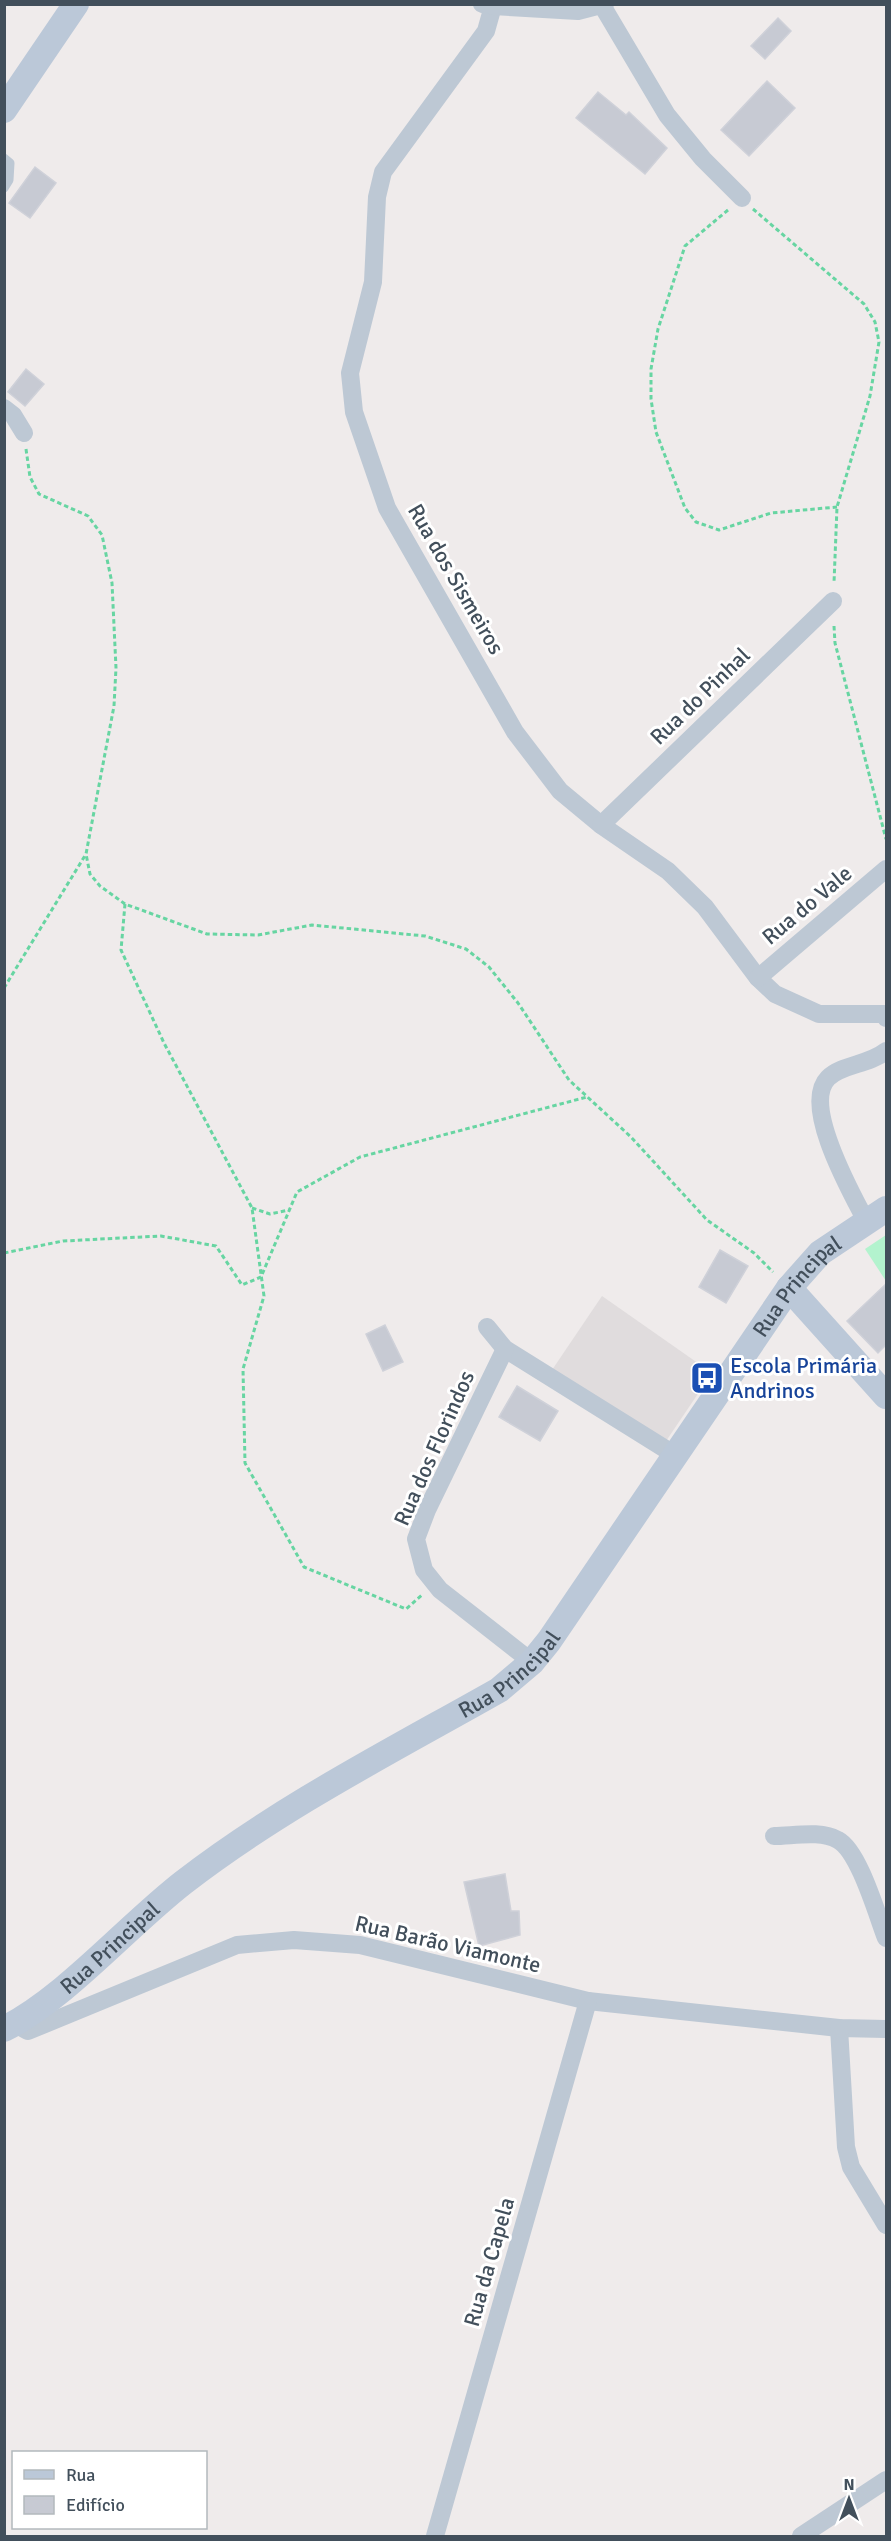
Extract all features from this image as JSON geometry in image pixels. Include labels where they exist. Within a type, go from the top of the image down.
[{"type":"main road","points":[[4,110],[76,4]]},
{"type":"main road","name":"Rua Principal","points":[[10,2027],[57,1993],[184,1882],[229,1850],[302,1802],[500,1690],[532,1662],[549,1641],[789,1288],[820,1253],[876,1215]]},
{"type":"main road","points":[[789,1288],[886,1394]]},
{"type":"street","points":[[488,5],[578,11],[604,6],[667,115],[703,159],[741,198]]},
{"type":"street","name":"Rua dos Sismeiros","points":[[488,5],[486,31],[383,172],[378,197],[373,282],[350,373],[354,412],[387,508],[515,732],[560,791],[601,825],[668,871],[705,907],[758,978],[775,994],[819,1014],[884,1014],[886,1018]]},
{"type":"street","points":[[4,408],[13,415],[24,433]]},
{"type":"street","name":"Rua do Pinhal","points":[[601,825],[833,601]]},
{"type":"street","name":"Rua do Vale","points":[[758,978],[886,868]]},
{"type":"street","points":[[876,1215],[841,1175],[822,1121],[821,1093],[827,1078],[874,1060],[886,1051]]},
{"type":"street","points":[[488,1327],[505,1349],[675,1455]]},
{"type":"street","name":"Rua dos Florindos","points":[[505,1349],[427,1510],[416,1539],[424,1570],[434,1583],[532,1662]]},
{"type":"street","points":[[774,1836],[822,1835],[839,1840],[853,1857],[886,1938]]},
{"type":"street","name":"Rua Barão Viamonte","points":[[10,2027],[28,2031],[237,1945],[294,1940],[360,1945],[588,2001],[839,2028],[886,2029]]},
{"type":"street","name":"Rua da Capela","points":[[435,2536],[588,2001]]},
{"type":"street","points":[[839,2028],[846,2147],[852,2167],[886,2225]]},
{"type":"street","points":[[801,2536],[886,2480]]},
{"type":"lane","points":[[4,158],[10,162],[11,170],[4,188]]},
{"type":"path","points":[[837,507],[771,513],[719,530],[696,522],[685,508],[656,432],[651,399],[651,369],[658,329],[685,246],[741,198],[864,304],[875,322],[879,342],[870,396],[837,507],[833,601],[835,643],[886,840]]},
{"type":"path","points":[[4,988],[86,854],[114,706],[116,668],[112,583],[102,535],[88,516],[39,494],[30,477],[24,433]]},
{"type":"path","points":[[86,854],[90,874],[100,886],[125,903],[207,934],[258,935],[312,926],[425,936],[466,949],[489,967],[518,1003],[569,1080],[631,1137],[707,1221],[754,1253],[789,1288]]},
{"type":"path","points":[[125,903],[121,950],[164,1043],[252,1208],[264,1296],[243,1369],[245,1463],[304,1567],[406,1609],[434,1583]]},
{"type":"path","points":[[4,1253],[63,1241],[161,1236],[216,1246],[242,1285],[261,1277],[297,1192],[360,1157],[587,1097]]},
{"type":"path","points":[[252,1208],[270,1214],[289,1210]]},
{"type":"shaded area","points":[[602,1296],[712,1373],[664,1444],[550,1373]]},
{"type":"green space","points":[[886,1235],[886,1281],[865,1249]]},
{"type":"building","points":[[778,18],[791,31],[765,59],[751,46]]},
{"type":"building","points":[[767,81],[795,108],[749,156],[721,130]]},
{"type":"building","points":[[598,92],[626,115],[629,112],[667,148],[645,174],[576,118]]},
{"type":"building","points":[[35,167],[56,183],[30,218],[9,203]]},
{"type":"building","points":[[26,369],[44,384],[25,406],[8,392]]},
{"type":"building","points":[[720,1250],[748,1266],[726,1303],[699,1287]]},
{"type":"building","points":[[886,1284],[886,1345],[878,1353],[847,1321]]},
{"type":"building","points":[[385,1325],[403,1362],[383,1371],[366,1334]]},
{"type":"building","points":[[517,1386],[558,1411],[540,1441],[499,1417]]},
{"type":"building","points":[[505,1874],[511,1911],[519,1911],[520,1935],[479,1946],[464,1882]]},
{"type":"place","name":"Escola Primária Andrinos","points":[[707,1378]]}]
